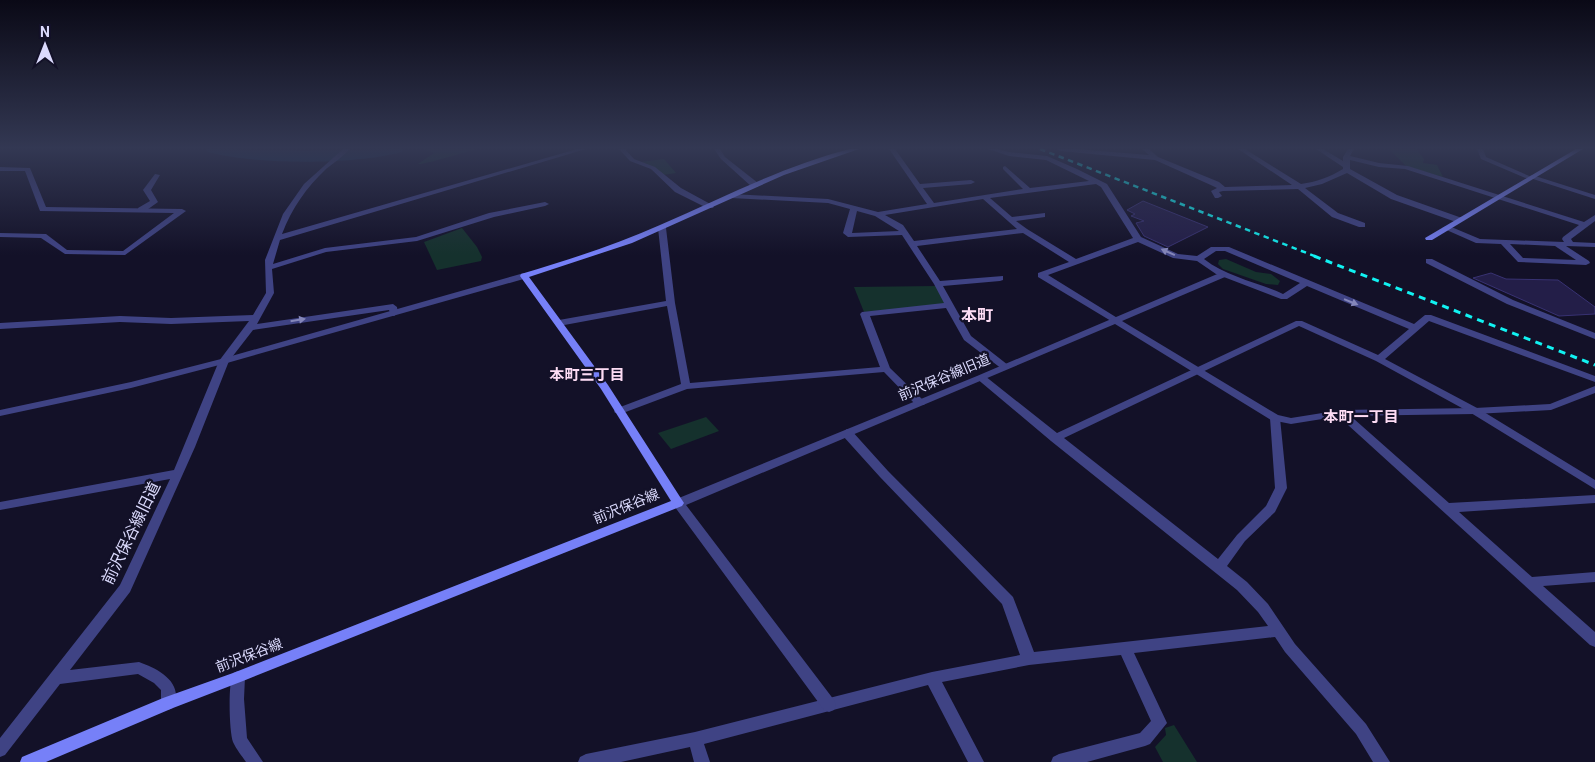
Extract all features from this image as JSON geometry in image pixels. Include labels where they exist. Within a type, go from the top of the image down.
[{"type":"main road","points":[[524,276],[578,260],[662,228],[755,185]]},
{"type":"main road","points":[[1429,238],[1520,185]]},
{"type":"main road","name":"前沢保谷線","points":[[28,762],[168,703],[678,503],[645,448],[559,323],[524,276]]},
{"type":"street","points":[[0,235],[43,236],[65,252],[125,253],[182,211],[43,209],[34,185]]},
{"type":"street","points":[[142,210],[154,202],[147,190],[151,185]]},
{"type":"street","points":[[268,268],[277,238],[294,200],[308,185]]},
{"type":"street","points":[[277,238],[461,185]]},
{"type":"street","points":[[672,185],[678,190],[710,206]]},
{"type":"street","points":[[932,205],[920,186],[938,185]]},
{"type":"street","points":[[1022,185],[1028,190]]},
{"type":"street","points":[[878,214],[1028,190],[1075,185]]},
{"type":"street","points":[[1101,185],[1138,239],[1176,256],[1199,259],[1208,268],[1222,275],[1254,284],[1284,297],[1306,283]]},
{"type":"street","points":[[1216,185],[1221,193],[1305,185]]},
{"type":"street","points":[[1373,185],[1386,194],[1460,220]]},
{"type":"street","points":[[1460,185],[1583,224]]},
{"type":"street","points":[[1553,185],[1595,197]]},
{"type":"street","points":[[1298,186],[1335,215],[1362,225]]},
{"type":"street","points":[[731,196],[828,201],[878,214],[900,226],[938,284],[967,338],[1005,367]]},
{"type":"street","points":[[984,197],[1024,231],[1075,262]]},
{"type":"street","points":[[268,268],[325,250],[417,239],[487,216],[545,204]]},
{"type":"street","points":[[854,207],[847,233],[850,236],[905,233]]},
{"type":"street","points":[[1011,220],[1042,215]]},
{"type":"street","points":[[1572,245],[1566,239],[1583,224],[1595,217]]},
{"type":"street","points":[[662,228],[671,303],[686,386]]},
{"type":"street","points":[[1446,228],[1479,241],[1595,245]]},
{"type":"street","points":[[912,244],[1024,231]]},
{"type":"street","points":[[1138,239],[1041,275],[1276,418],[1291,421],[1341,413],[1476,411],[1551,407],[1595,389]]},
{"type":"street","points":[[1503,242],[1521,260],[1586,263],[1557,245]]},
{"type":"street","points":[[1199,259],[1202,255],[1214,249],[1226,249],[1415,328]]},
{"type":"street","points":[[1429,261],[1510,302],[1595,336]]},
{"type":"street","name":"前沢保谷線旧道","points":[[0,750],[125,588],[178,473],[224,361],[250,328],[270,292],[268,268]]},
{"type":"street","name":"前沢保谷線旧道","points":[[678,503],[981,378],[1222,275]]},
{"type":"street","points":[[0,413],[131,385],[224,361],[524,276]]},
{"type":"street","points":[[938,284],[1000,278]]},
{"type":"street","points":[[559,323],[671,303]]},
{"type":"street","points":[[920,403],[886,369],[865,314],[950,305]]},
{"type":"street","points":[[250,328],[393,307],[394,313]]},
{"type":"street","points":[[1379,359],[1428,317],[1595,379]]},
{"type":"street","points":[[0,326],[120,319],[171,321],[256,318]]},
{"type":"street","points":[[1055,438],[1300,323],[1379,359],[1476,411],[1595,485]]},
{"type":"street","points":[[618,411],[686,386],[886,369]]},
{"type":"street","points":[[981,378],[1242,586],[1262,608],[1290,648],[1360,729],[1382,762]]},
{"type":"street","points":[[1341,413],[1595,641]]},
{"type":"street","points":[[1219,567],[1241,538],[1271,509],[1281,488],[1276,418]]},
{"type":"street","points":[[846,433],[1008,601],[1029,659]]},
{"type":"street","points":[[0,506],[178,473]]},
{"type":"street","points":[[1445,508],[1595,499]]},
{"type":"street","points":[[678,503],[829,705]]},
{"type":"street","points":[[1529,582],[1595,577]]},
{"type":"street","points":[[586,762],[695,739],[932,678],[1029,659],[1278,631]]},
{"type":"street","points":[[1060,762],[1145,739],[1159,723],[1125,649]]},
{"type":"street","points":[[54,678],[140,668],[158,678],[168,688],[168,703]]},
{"type":"street","points":[[238,677],[237,699],[240,740],[255,762]]},
{"type":"street","points":[[932,678],[976,762]]},
{"type":"street","points":[[695,739],[702,762]]},
{"type":"green space","points":[[462,228],[477,247],[482,257],[481,261],[437,270],[424,242]]},
{"type":"green space","points":[[1226,259],[1256,272],[1271,274],[1280,281],[1278,285],[1266,284],[1223,269],[1218,264],[1219,260]]},
{"type":"green space","points":[[936,286],[948,305],[864,312],[854,287]]},
{"type":"green space","points":[[706,417],[719,431],[671,449],[658,433]]},
{"type":"green space","points":[[1174,725],[1197,762],[1163,762],[1155,747],[1166,735],[1165,728]]},
{"type":"building","points":[[1143,201],[1208,227],[1168,247],[1144,236],[1136,223],[1144,221],[1131,216],[1135,214],[1127,210]]},
{"type":"building","points":[[1491,273],[1506,279],[1558,280],[1595,307],[1595,314],[1559,316],[1473,278]]},
{"type":"railway","points":[[1131,185],[1317,257]]},
{"type":"railway","points":[[1314,256],[1595,365]]},
{"type":"district","name":"本町","points":[[977,315]]},
{"type":"district","name":"本町三丁目","points":[[587,375]]},
{"type":"district","name":"本町一丁目","points":[[1361,417]]}]
